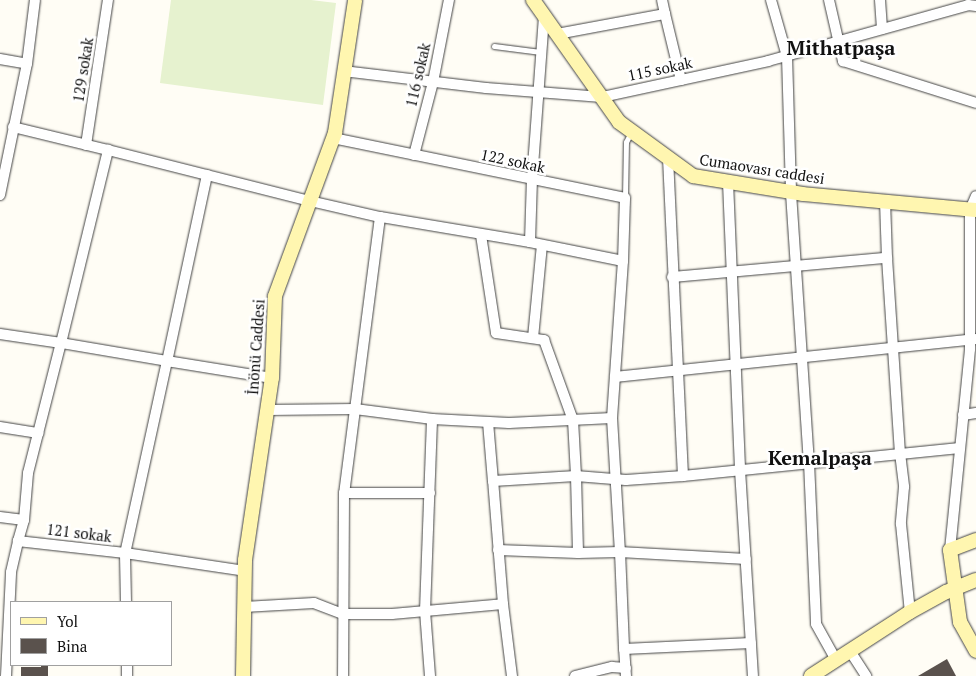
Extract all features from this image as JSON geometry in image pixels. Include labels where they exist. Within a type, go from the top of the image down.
[{"type":"main road","name":"İnönü Caddesi","points":[[243,676],[245,571],[272,378],[275,296],[333,138],[355,0]]},
{"type":"main road","name":"Cumaovası caddesi","points":[[534,0],[619,122],[693,176],[791,192],[973,210]]},
{"type":"main road","points":[[976,540],[950,550],[960,622],[976,651]]},
{"type":"main road","points":[[811,676],[910,612],[954,588],[976,580]]},
{"type":"street","points":[[0,195],[27,64],[35,0]]},
{"type":"street","name":"129 sokak","points":[[86,144],[108,0]]},
{"type":"street","name":"116 sokak","points":[[414,155],[433,82],[449,0]]},
{"type":"street","points":[[662,0],[681,80]]},
{"type":"street","points":[[771,0],[787,56],[791,192],[809,462],[816,624],[836,660]]},
{"type":"street","points":[[829,0],[837,42],[843,61],[976,103]]},
{"type":"street","points":[[880,0],[882,29]]},
{"type":"street","name":"115 sokak","points":[[343,71],[433,82],[602,97],[787,56],[974,4]]},
{"type":"street","points":[[557,34],[665,14]]},
{"type":"street","points":[[530,242],[532,180],[544,15]]},
{"type":"street","points":[[0,59],[27,64]]},
{"type":"street","points":[[13,127],[380,217],[530,242],[623,261]]},
{"type":"street","name":"122 sokak","points":[[333,138],[625,198]]},
{"type":"street","points":[[6,676],[11,572],[24,520],[28,473],[108,150]]},
{"type":"street","points":[[668,158],[672,277],[683,476]]},
{"type":"street","name":"121 sokak","points":[[18,541],[125,553],[207,175]]},
{"type":"street","points":[[728,182],[740,470],[753,676]]},
{"type":"street","points":[[950,550],[963,414],[973,339],[973,210],[976,196]]},
{"type":"street","points":[[574,676],[612,667],[626,672],[612,418],[623,261],[625,198]]},
{"type":"street","points":[[885,202],[887,258],[904,487],[901,524],[910,612]]},
{"type":"street","points":[[343,676],[344,493],[380,217]]},
{"type":"street","points":[[481,235],[496,333],[544,340],[573,420],[578,554]]},
{"type":"street","points":[[533,338],[542,245]]},
{"type":"street","points":[[672,277],[887,258]]},
{"type":"street","points":[[0,334],[272,378]]},
{"type":"street","points":[[615,377],[973,339]]},
{"type":"street","points":[[267,410],[355,409],[432,419],[488,422],[612,418]]},
{"type":"street","points":[[963,414],[976,413]]},
{"type":"street","points":[[430,676],[425,611],[432,419]]},
{"type":"street","points":[[488,422],[503,604],[512,676]]},
{"type":"street","points":[[0,427],[39,433]]},
{"type":"street","points":[[493,481],[576,476],[616,480],[683,476],[960,448]]},
{"type":"street","points":[[344,493],[430,493]]},
{"type":"street","points":[[0,517],[24,520]]},
{"type":"street","points":[[498,550],[578,554],[620,552],[746,559]]},
{"type":"street","points":[[126,601],[125,553],[245,571]]},
{"type":"street","points":[[244,607],[314,603],[343,614],[425,611],[503,604]]},
{"type":"street","points":[[624,649],[751,643]]},
{"type":"street","points":[[850,651],[866,676]]},
{"type":"lane","points":[[494,46],[541,52]]},
{"type":"lane","points":[[625,198],[626,142],[632,131]]},
{"type":"green space","points":[[171,0],[311,0],[336,3],[323,105],[160,83]]},
{"type":"building","points":[[947,659],[956,676],[918,676]]},
{"type":"building","points":[[48,666],[48,676],[21,676],[21,667]]},
{"type":"district","name":"Mithatpaşa","points":[[841,47]]},
{"type":"district","name":"Kemalpaşa","points":[[820,457]]}]
